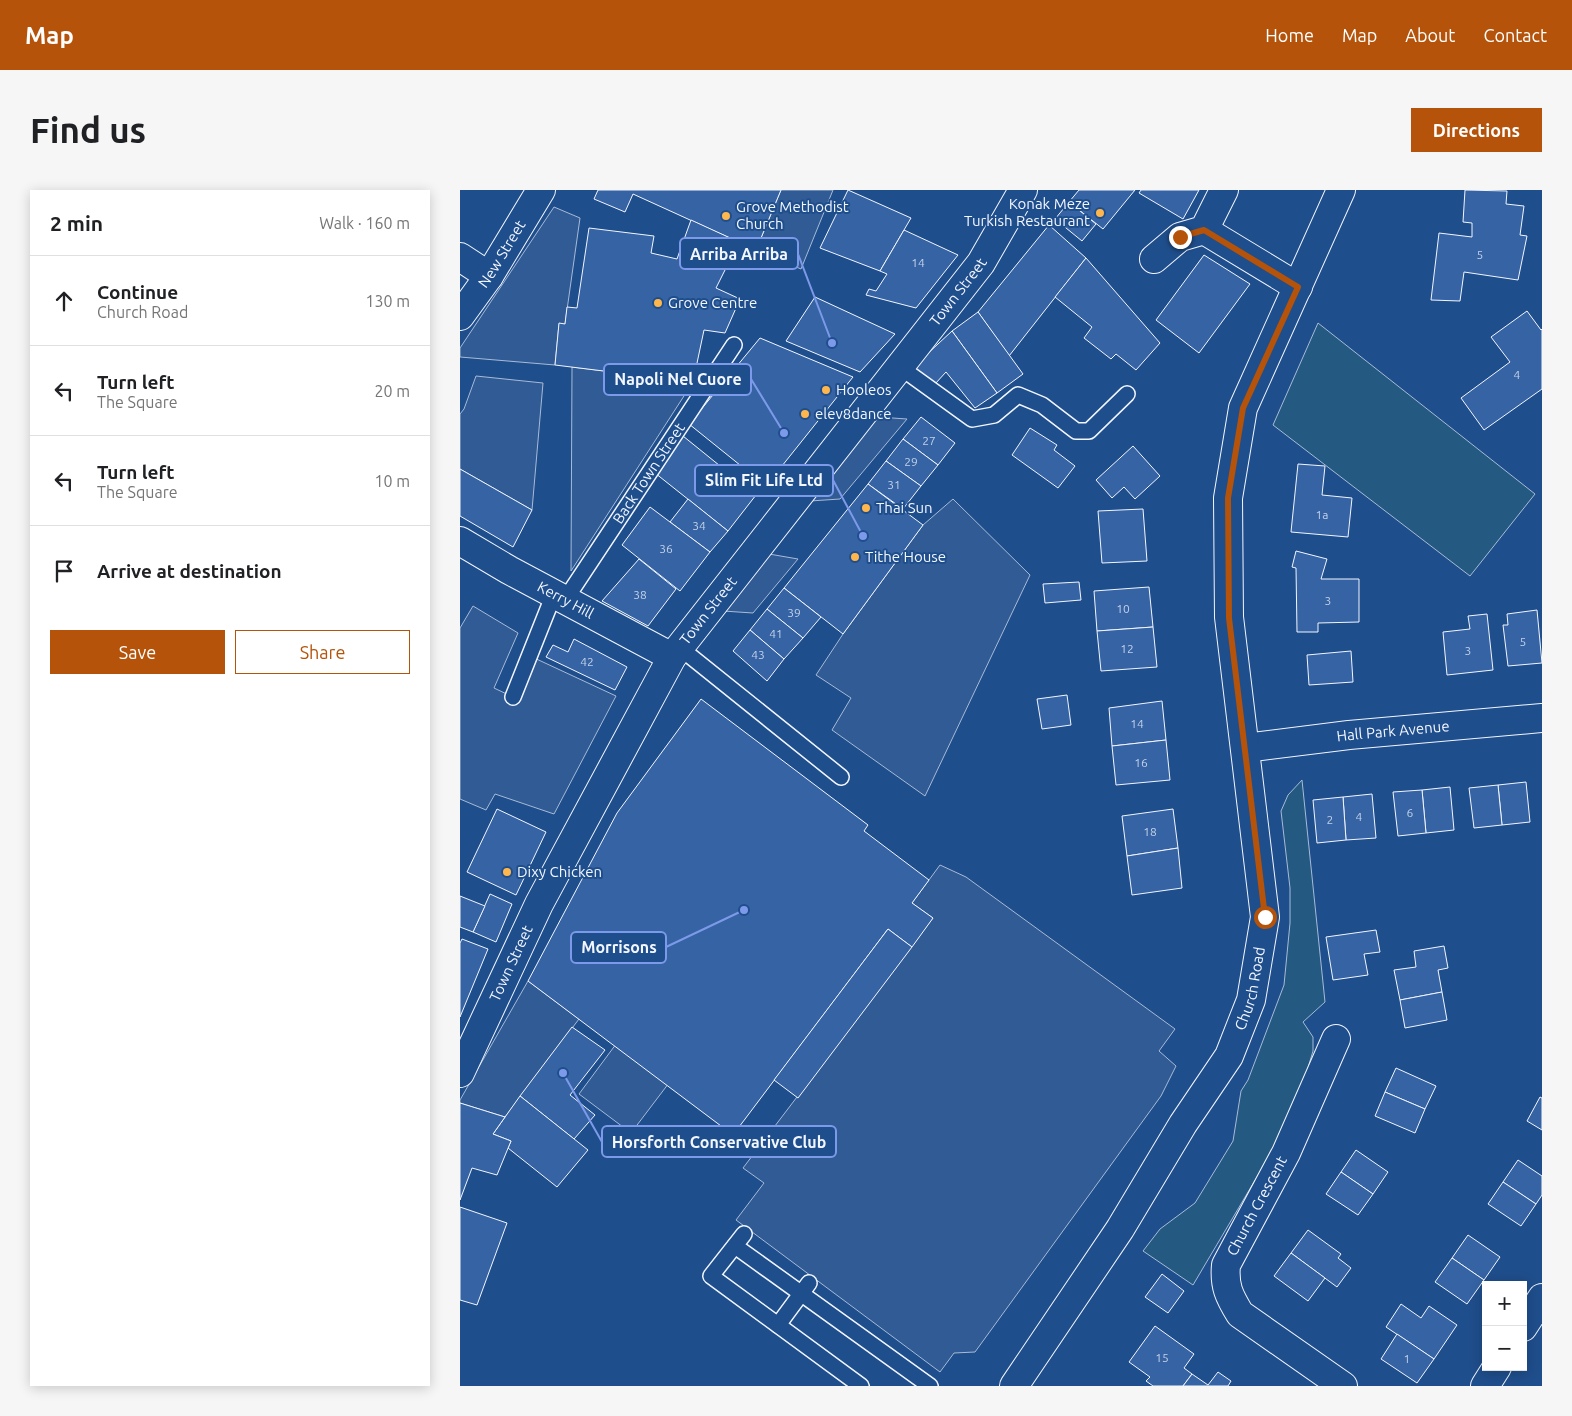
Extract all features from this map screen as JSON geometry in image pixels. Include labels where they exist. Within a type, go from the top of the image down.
[{"type":"street","name":"New Street","points":[[460,316],[489,276],[541,190]]},
{"type":"street","name":"Town Street","points":[[460,1073],[538,904],[676,652],[981,263],[1023,190]]},
{"type":"street","points":[[1154,259],[1180,237],[1204,230],[1224,190]]},
{"type":"street","name":"Church Road","points":[[1014,1386],[1120,1229],[1183,1124],[1228,1056],[1251,1000],[1265,917],[1229,618],[1228,498],[1243,408],[1341,190]]},
{"type":"street","points":[[1204,230],[1298,287]]},
{"type":"street","points":[[460,257],[489,276]]},
{"type":"street","name":"Kerry Hill","points":[[460,541],[559,597],[676,652]]},
{"type":"street","name":"Hall Park Avenue","points":[[1245,748],[1349,735],[1542,718]]},
{"type":"street","name":"Church Crescent","points":[[1336,1039],[1286,1153],[1226,1265],[1224,1281],[1230,1299],[1240,1314],[1343,1386]]},
{"type":"street","points":[[1524,1326],[1542,1298]]},
{"type":"street","points":[[1485,1386],[1494,1371]]},
{"type":"lane","name":"Back Town Street","points":[[513,697],[559,597],[734,345]]},
{"type":"lane","points":[[900,367],[972,419],[994,415],[1018,395],[1042,405],[1076,431],[1089,431],[1127,394]]},
{"type":"lane","points":[[676,652],[841,777]]},
{"type":"lane","points":[[744,1234],[711,1276],[861,1386]]},
{"type":"lane","points":[[734,1246],[805,1288],[930,1386]]},
{"type":"lane","points":[[778,1325],[805,1288]]},
{"type":"shaded area","points":[[781,190],[833,190],[801,269],[756,250]]},
{"type":"shaded area","points":[[554,207],[580,218],[565,324],[559,324],[555,365],[460,357],[460,348]]},
{"type":"shaded area","points":[[1318,323],[1535,494],[1470,576],[1273,425]]},
{"type":"shaded area","points":[[572,367],[693,382],[571,571]]},
{"type":"shaded area","points":[[476,376],[543,383],[532,510],[460,469],[460,414],[464,409]]},
{"type":"shaded area","points":[[878,417],[907,419],[840,499],[810,501]]},
{"type":"shaded area","points":[[953,499],[1030,575],[925,796],[832,730],[851,698],[816,675],[843,634],[923,525]]},
{"type":"shaded area","points":[[769,554],[798,559],[753,613],[723,611]]},
{"type":"shaded area","points":[[473,606],[518,633],[494,688],[513,697],[530,656],[616,696],[554,814],[495,794],[486,810],[460,799],[460,628]]},
{"type":"shaded area","points":[[1302,780],[1325,1002],[1303,1022],[1313,1037],[1313,1051],[1299,1098],[1267,1160],[1193,1285],[1143,1251],[1160,1229],[1195,1203],[1233,1141],[1241,1091],[1248,1080],[1284,985],[1290,923],[1290,888],[1281,811],[1288,795]]},
{"type":"shaded area","points":[[940,865],[966,877],[1175,1029],[1159,1051],[1176,1066],[1161,1096],[975,1352],[954,1353],[940,1372],[736,1220],[764,1183],[743,1168],[933,918],[912,903]]},
{"type":"shaded area","points":[[528,981],[579,1019],[505,1117],[460,1103],[460,1100]]},
{"type":"shaded area","points":[[622,1036],[675,1075],[631,1133],[579,1094]]},
{"type":"building","name":"Grove Methodist Church","points":[[598,190],[781,190],[756,250],[633,194],[625,212],[594,199]]},
{"type":"building","points":[[848,190],[911,218],[880,271],[820,248]]},
{"type":"building","name":"Konak Meze Turkish Restaurant","points":[[1079,190],[1135,190],[1103,229],[1069,202]]},
{"type":"building","points":[[1141,190],[1199,190],[1183,219],[1139,193]]},
{"type":"building","points":[[1465,190],[1507,191],[1506,204],[1524,206],[1520,235],[1527,236],[1518,280],[1464,272],[1460,301],[1431,300],[1439,233],[1472,237],[1472,223],[1463,222]]},
{"type":"building","points":[[1069,202],[1096,224],[1082,241],[1055,219]]},
{"type":"building","name":"Grove Centre","points":[[691,220],[739,242],[716,288],[740,299],[725,333],[704,330],[693,382],[555,365],[559,323],[565,324],[567,307],[577,308],[589,228],[654,236],[651,253],[677,259]]},
{"type":"building","points":[[1049,225],[1086,258],[1009,356],[978,312]]},
{"type":"building","points":[[904,230],[958,255],[916,308],[866,295],[869,289],[876,291],[887,274],[880,271]]},
{"type":"building","points":[[1204,255],[1250,284],[1199,353],[1156,320]]},
{"type":"building","points":[[1086,258],[1160,343],[1136,370],[1116,354],[1111,359],[1084,338],[1092,327],[1055,297]]},
{"type":"building","points":[[815,297],[895,334],[860,372],[786,341]]},
{"type":"building","points":[[1527,311],[1542,329],[1542,389],[1484,430],[1461,398],[1510,362],[1491,337]]},
{"type":"building","points":[[978,312],[1023,374],[997,393],[952,331]]},
{"type":"building","points":[[952,331],[997,393],[975,408],[946,372],[935,384],[915,368]]},
{"type":"building","points":[[760,338],[853,377],[766,486],[689,424]]},
{"type":"building","points":[[921,417],[955,443],[938,465],[903,439]]},
{"type":"building","points":[[1030,428],[1057,445],[1054,450],[1075,466],[1058,488],[1012,455]]},
{"type":"building","points":[[683,436],[756,495],[728,531],[655,473]]},
{"type":"building","points":[[903,439],[938,465],[921,486],[886,461]]},
{"type":"building","points":[[1133,446],[1160,476],[1135,499],[1124,487],[1112,498],[1096,480]]},
{"type":"building","points":[[886,461],[921,486],[903,509],[868,484]]},
{"type":"building","points":[[1298,464],[1325,466],[1322,495],[1352,498],[1348,537],[1291,532]]},
{"type":"building","points":[[460,469],[532,510],[513,547],[460,516]]},
{"type":"building","name":"Tithe House","points":[[868,484],[923,525],[843,634],[784,588]]},
{"type":"building","points":[[688,499],[728,531],[710,552],[670,522]]},
{"type":"building","points":[[650,507],[710,552],[680,591],[622,545]]},
{"type":"building","points":[[1143,509],[1147,561],[1102,563],[1098,511]]},
{"type":"building","points":[[1296,551],[1327,559],[1321,579],[1359,579],[1359,622],[1318,623],[1318,632],[1297,632],[1296,568],[1292,567]]},
{"type":"building","points":[[639,559],[676,589],[648,626],[602,601]]},
{"type":"building","points":[[1079,582],[1081,600],[1045,603],[1043,584]]},
{"type":"building","points":[[1149,587],[1153,627],[1097,631],[1094,591]]},
{"type":"building","points":[[784,588],[821,617],[803,638],[767,609]]},
{"type":"building","points":[[767,609],[803,638],[784,659],[750,630]]},
{"type":"building","points":[[1537,610],[1542,663],[1508,666],[1503,625],[1508,625],[1507,614]]},
{"type":"building","points":[[1487,614],[1493,670],[1447,675],[1443,632],[1470,629],[1468,616]]},
{"type":"building","points":[[1153,627],[1157,667],[1101,671],[1097,631]]},
{"type":"building","points":[[750,630],[784,659],[767,681],[733,651]]},
{"type":"building","points":[[574,639],[627,667],[615,690],[546,657],[553,645],[568,652]]},
{"type":"building","points":[[1351,651],[1353,682],[1309,685],[1307,655]]},
{"type":"building","points":[[1067,695],[1071,725],[1042,729],[1037,699]]},
{"type":"building","points":[[701,699],[868,825],[864,831],[929,880],[912,903],[933,918],[912,947],[888,929],[733,1135],[528,981],[617,813]]},
{"type":"building","points":[[1162,701],[1166,740],[1112,746],[1109,708]]},
{"type":"building","points":[[1166,740],[1170,780],[1116,785],[1112,746]]},
{"type":"building","points":[[1526,782],[1530,822],[1502,825],[1498,785]]},
{"type":"building","points":[[1498,785],[1502,825],[1474,828],[1469,788]]},
{"type":"building","points":[[1450,787],[1454,830],[1426,833],[1422,790]]},
{"type":"building","points":[[1422,790],[1426,833],[1398,836],[1393,792]]},
{"type":"building","points":[[1372,794],[1376,838],[1346,840],[1343,797]]},
{"type":"building","points":[[1343,797],[1346,840],[1317,843],[1313,800]]},
{"type":"building","points":[[497,809],[546,832],[516,895],[467,872]]},
{"type":"building","points":[[1173,809],[1178,848],[1127,856],[1122,816]]},
{"type":"building","points":[[1178,848],[1182,888],[1132,895],[1127,856]]},
{"type":"building","points":[[490,894],[512,904],[496,942],[473,932]]},
{"type":"building","points":[[460,896],[485,906],[473,932],[460,927]]},
{"type":"building","points":[[888,929],[912,947],[798,1098],[774,1080]]},
{"type":"building","points":[[1376,930],[1380,952],[1364,954],[1368,975],[1333,980],[1326,937]]},
{"type":"building","points":[[462,939],[488,949],[460,1017],[460,943]]},
{"type":"building","points":[[1444,946],[1448,968],[1438,970],[1442,992],[1400,1000],[1394,970],[1416,967],[1414,951]]},
{"type":"building","points":[[1442,992],[1447,1020],[1405,1028],[1400,1000]]},
{"type":"building","points":[[572,1027],[605,1050],[570,1095],[595,1115],[574,1139],[520,1096]]},
{"type":"building","points":[[1396,1068],[1436,1086],[1425,1109],[1385,1092]]},
{"type":"building","points":[[1385,1092],[1425,1109],[1415,1133],[1375,1116]]},
{"type":"building","points":[[520,1096],[588,1150],[557,1187],[508,1148],[511,1141],[493,1134]]},
{"type":"building","points":[[1540,1097],[1542,1098],[1542,1130],[1527,1121]]},
{"type":"building","points":[[460,1103],[505,1117],[493,1134],[511,1141],[497,1175],[472,1168],[460,1200]]},
{"type":"building","points":[[1356,1150],[1388,1172],[1373,1194],[1341,1172]]},
{"type":"building","points":[[1518,1160],[1542,1176],[1542,1195],[1536,1204],[1503,1182]]},
{"type":"building","points":[[1341,1172],[1373,1194],[1358,1215],[1326,1194]]},
{"type":"building","points":[[1503,1182],[1536,1204],[1521,1226],[1488,1204]]},
{"type":"building","points":[[460,1207],[507,1223],[477,1305],[460,1300]]},
{"type":"building","points":[[1308,1230],[1341,1254],[1338,1258],[1351,1268],[1337,1287],[1291,1253]]},
{"type":"building","points":[[1468,1235],[1500,1257],[1484,1280],[1452,1258]]},
{"type":"building","points":[[1291,1253],[1325,1278],[1308,1301],[1274,1276]]},
{"type":"building","points":[[1452,1258],[1484,1280],[1467,1304],[1435,1282]]},
{"type":"building","points":[[1162,1274],[1184,1291],[1168,1313],[1145,1297]]},
{"type":"building","points":[[1401,1304],[1421,1318],[1429,1306],[1457,1325],[1434,1359],[1386,1327]]},
{"type":"building","points":[[1155,1326],[1194,1354],[1184,1368],[1192,1374],[1183,1386],[1153,1386],[1146,1381],[1150,1377],[1129,1362]]},
{"type":"building","points":[[1397,1334],[1434,1359],[1417,1383],[1381,1359]]},
{"type":"building","points":[[1218,1372],[1231,1381],[1228,1386],[1183,1386],[1192,1374],[1208,1385]]},
{"type":"place","name":"Konak Meze Turkish Restaurant","points":[[1100,213]]},
{"type":"place","name":"Grove Methodist Church","points":[[726,216]]},
{"type":"place","name":"Grove Centre","points":[[658,303]]},
{"type":"place","name":"Arriba Arriba","points":[[832,343]]},
{"type":"place","name":"Hooleos","points":[[826,390]]},
{"type":"place","name":"elev8dance","points":[[805,414]]},
{"type":"place","name":"Napoli Nel Cuore","points":[[784,433]]},
{"type":"place","name":"Thai Sun","points":[[866,508]]},
{"type":"place","name":"Slim Fit Life Ltd","points":[[863,536]]},
{"type":"place","name":"Tithe House","points":[[855,557]]},
{"type":"place","name":"Dixy Chicken","points":[[507,872]]},
{"type":"place","name":"Morrisons","points":[[744,910]]},
{"type":"place","name":"Horsforth Conservative Club","points":[[563,1073]]},
{"type":"route","points":[[1180,237],[1204,230],[1298,287],[1243,408],[1228,498],[1229,618],[1265,917]]}]
